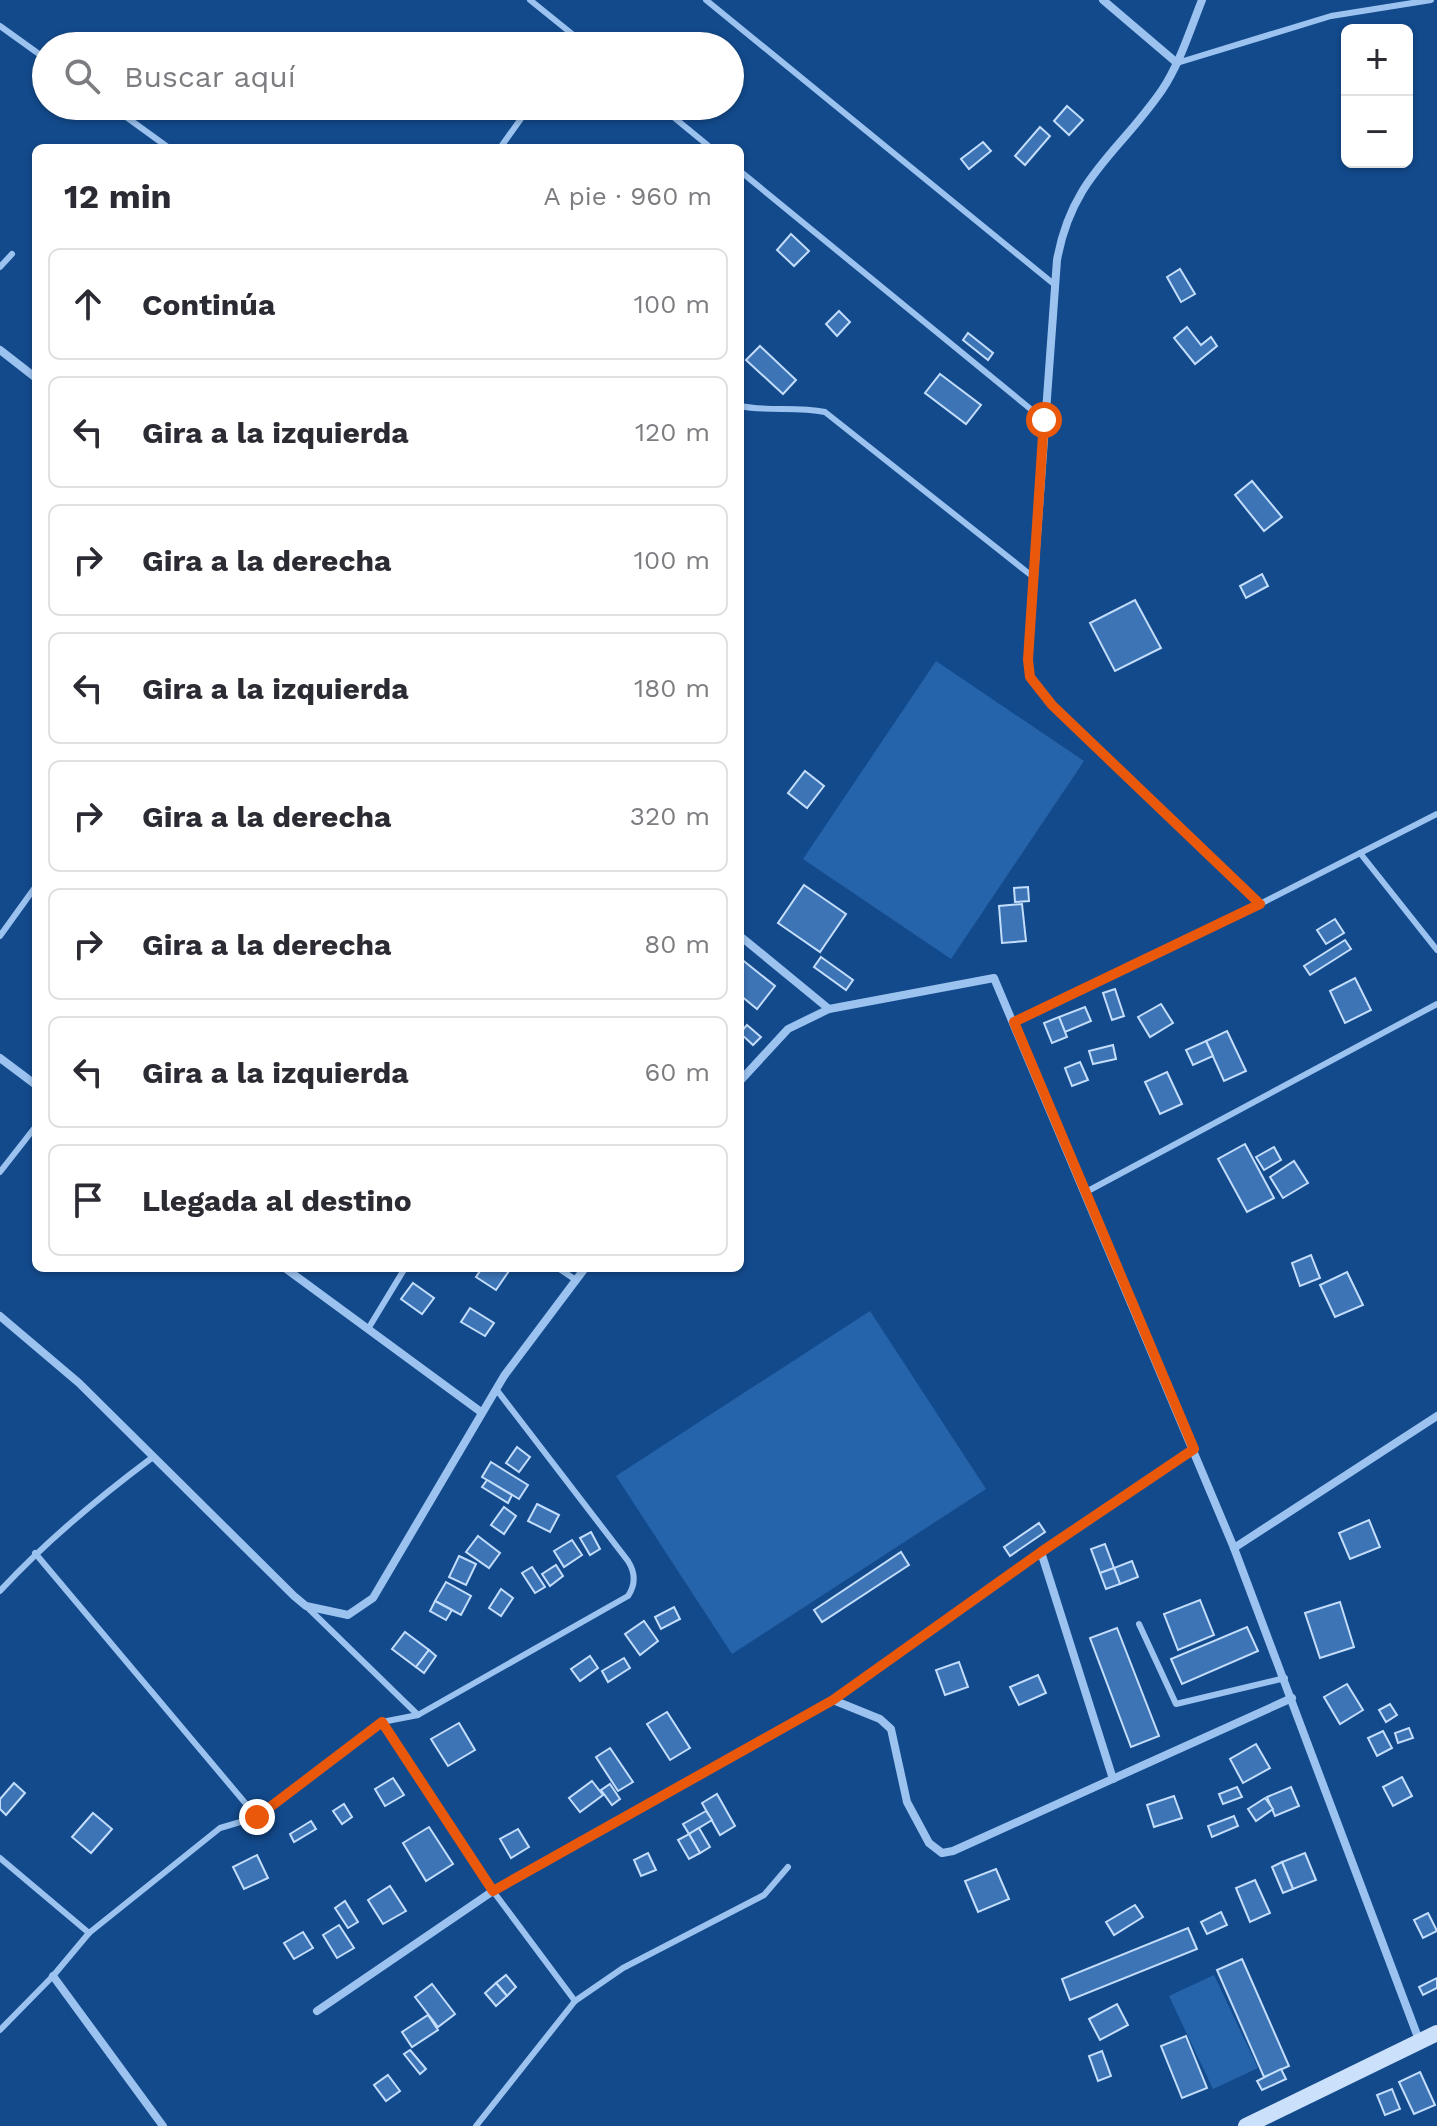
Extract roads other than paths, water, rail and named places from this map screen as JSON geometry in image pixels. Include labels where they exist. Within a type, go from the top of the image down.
[{"type":"street","points":[[1103,0],[1177,63]]},
{"type":"street","points":[[1014,1022],[1260,904],[1038,690],[1030,677],[1028,660],[1044,420],[1062,228],[1076,196],[1161,90],[1177,63],[1202,0]]},
{"type":"street","points":[[0,350],[32,375]]},
{"type":"street","points":[[744,939],[829,1009]]},
{"type":"street","points":[[744,1077],[788,1029],[829,1009],[994,978],[1234,1548],[1419,2040]]},
{"type":"street","points":[[0,1058],[32,1082]]},
{"type":"street","points":[[290,1272],[481,1412]]},
{"type":"street","points":[[0,1316],[79,1383],[306,1606],[348,1615],[373,1598],[481,1412],[582,1272]]},
{"type":"street","points":[[1234,1548],[1437,1416]]},
{"type":"street","points":[[317,2011],[493,1891],[833,1700],[1041,1552],[1194,1449]]},
{"type":"street","points":[[1041,1552],[1113,1779]]},
{"type":"street","points":[[833,1700],[880,1719],[891,1729],[907,1802],[929,1843],[942,1853],[1292,1698]]},
{"type":"street","points":[[53,1976],[163,2126]]},
{"type":"street","points":[[1255,2124],[1437,2033]]},
{"type":"lane","points":[[530,0],[569,32]]},
{"type":"lane","points":[[706,0],[1055,285]]},
{"type":"lane","points":[[1177,63],[1331,16],[1431,0]]},
{"type":"lane","points":[[0,26],[32,49]]},
{"type":"lane","points":[[130,120],[163,144]]},
{"type":"lane","points":[[503,144],[520,120]]},
{"type":"lane","points":[[677,120],[706,144]]},
{"type":"lane","points":[[744,174],[1044,420]]},
{"type":"lane","points":[[0,267],[12,254]]},
{"type":"lane","points":[[744,407],[768,412],[808,408],[825,412],[1032,576]]},
{"type":"lane","points":[[1260,904],[1437,814]]},
{"type":"lane","points":[[1360,853],[1437,950]]},
{"type":"lane","points":[[0,936],[32,892]]},
{"type":"lane","points":[[1086,1192],[1437,1004]]},
{"type":"lane","points":[[0,1172],[32,1131]]},
{"type":"lane","points":[[368,1329],[403,1272]]},
{"type":"lane","points":[[564,1272],[576,1280]]},
{"type":"lane","points":[[0,2030],[53,1976],[89,1933],[220,1828],[257,1817],[382,1722],[418,1715],[628,1596],[634,1585],[633,1569],[628,1561],[496,1389]]},
{"type":"lane","points":[[0,1591],[35,1553],[92,1502],[153,1457]]},
{"type":"lane","points":[[35,1553],[257,1817]]},
{"type":"lane","points":[[306,1606],[418,1715]]},
{"type":"lane","points":[[1139,1624],[1176,1704],[1285,1678]]},
{"type":"lane","points":[[382,1722],[493,1891],[575,2001]]},
{"type":"lane","points":[[0,1858],[89,1933]]},
{"type":"lane","points":[[476,2126],[575,2001],[623,1968],[764,1895],[788,1867]]}]
